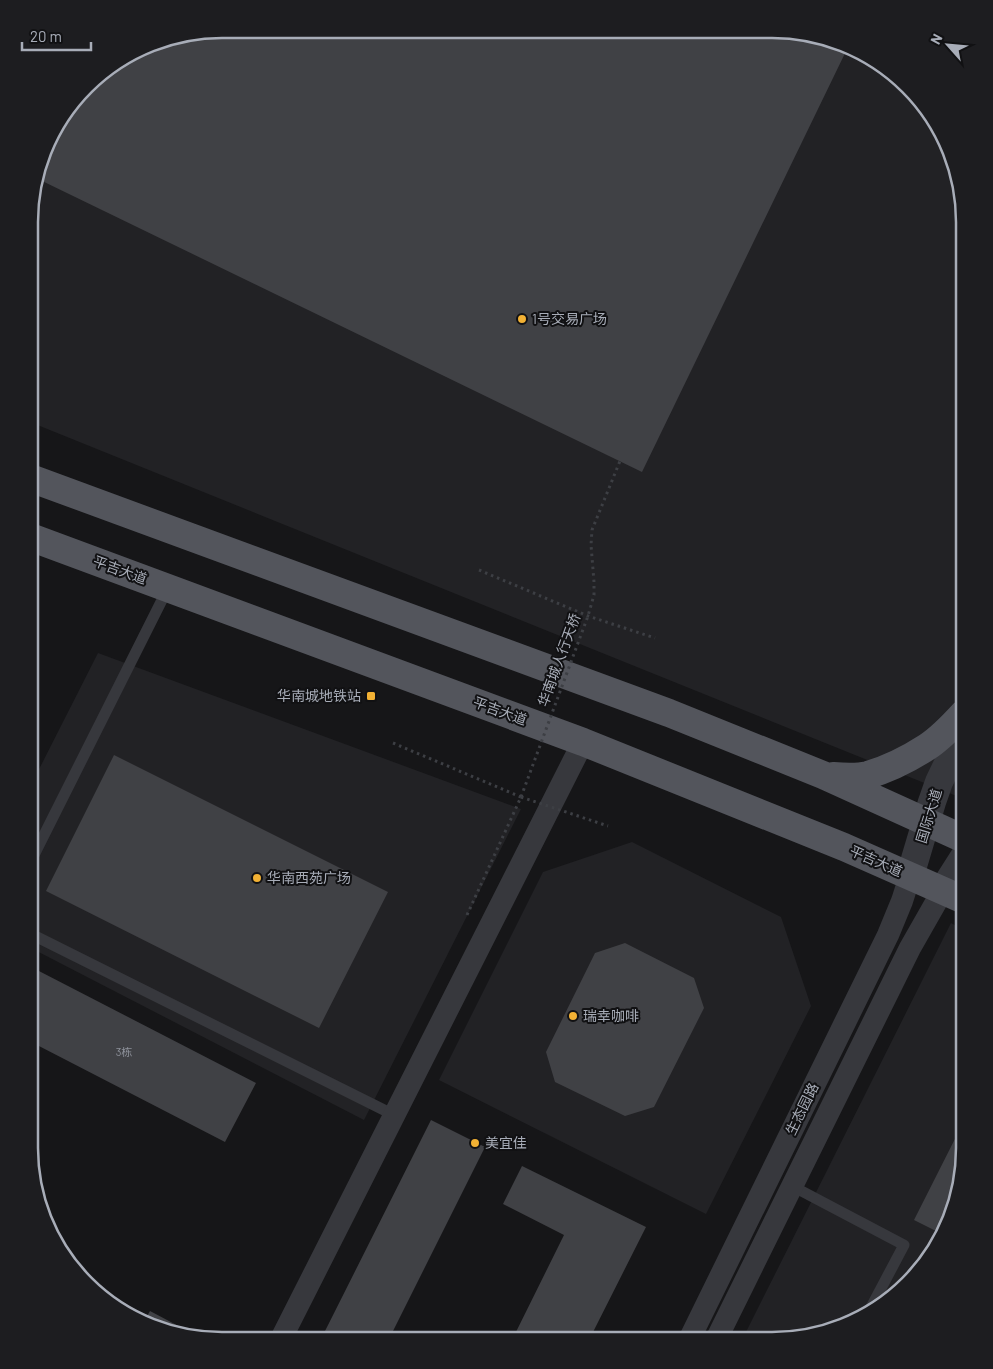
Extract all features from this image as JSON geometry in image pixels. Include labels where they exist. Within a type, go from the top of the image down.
[{"type":"main road","points":[[38,481],[660,709],[823,776],[956,835]]},
{"type":"main road","name":"平吉大道","points":[[38,540],[583,742],[844,847],[953,895]]},
{"type":"main road","points":[[823,776],[847,777],[867,775],[885,768],[928,747],[956,722]]},
{"type":"street","points":[[285,1332],[583,742]]},
{"type":"street","name":"国际大道","points":[[910,876],[939,782],[956,747]]},
{"type":"street","name":"生态园路","points":[[693,1332],[888,935],[910,876]]},
{"type":"street","name":"生态园路","points":[[720,1332],[910,948],[953,895]]},
{"type":"lane","points":[[38,847],[168,588]]},
{"type":"lane","points":[[38,937],[394,1115]]},
{"type":"lane","points":[[792,1186],[904,1245],[875,1301]]},
{"type":"path","name":"华南城人行天桥","points":[[467,916],[521,796],[588,616],[594,595],[592,530],[620,461]]},
{"type":"path","points":[[478,570],[588,616],[655,638]]},
{"type":"path","points":[[393,743],[521,796],[608,826]]},
{"type":"shaded area","points":[[209,38],[784,38],[808,41],[842,51],[884,75],[918,109],[931,129],[946,162],[954,197],[956,221],[956,796],[38,425],[39,197],[51,151],[68,119],[79,105],[140,56],[162,47],[185,41]]},
{"type":"shaded area","name":"华南西苑广场","points":[[98,653],[521,809],[364,1120],[38,952],[38,771]]},
{"type":"shaded area","points":[[632,842],[781,917],[811,1006],[706,1214],[439,1080],[543,872]]},
{"type":"shaded area","points":[[951,923],[956,926],[956,1148],[952,1184],[946,1207],[937,1229],[918,1260],[902,1278],[884,1294],[853,1313],[831,1322],[808,1328],[772,1332],[746,1332]]},
{"type":"building","name":"1号交易广场","points":[[784,38],[808,41],[845,53],[642,472],[42,181],[51,151],[68,119],[91,91],[119,68],[151,51],[197,39]]},
{"type":"building","points":[[114,755],[388,892],[319,1028],[46,891]]},
{"type":"building","points":[[625,943],[694,978],[704,1008],[654,1107],[625,1116],[555,1082],[546,1052],[595,953]]},
{"type":"building","points":[[38,971],[256,1083],[225,1142],[38,1046]]},
{"type":"building","points":[[431,1120],[485,1147],[392,1332],[325,1332]]},
{"type":"building","points":[[956,1137],[952,1184],[946,1207],[937,1229],[936,1231],[914,1220]]},
{"type":"building","points":[[522,1166],[646,1227],[593,1332],[516,1332],[564,1235],[503,1204]]},
{"type":"building","points":[[150,1311],[179,1326],[162,1322],[147,1316]]},
{"type":"place","name":"1号交易广场","points":[[522,319]]},
{"type":"place","name":"华南城地铁站","points":[[371,696]]},
{"type":"place","name":"华南西苑广场","points":[[257,878]]},
{"type":"place","name":"瑞幸咖啡","points":[[573,1016]]},
{"type":"place","name":"美宜佳","points":[[475,1143]]}]
